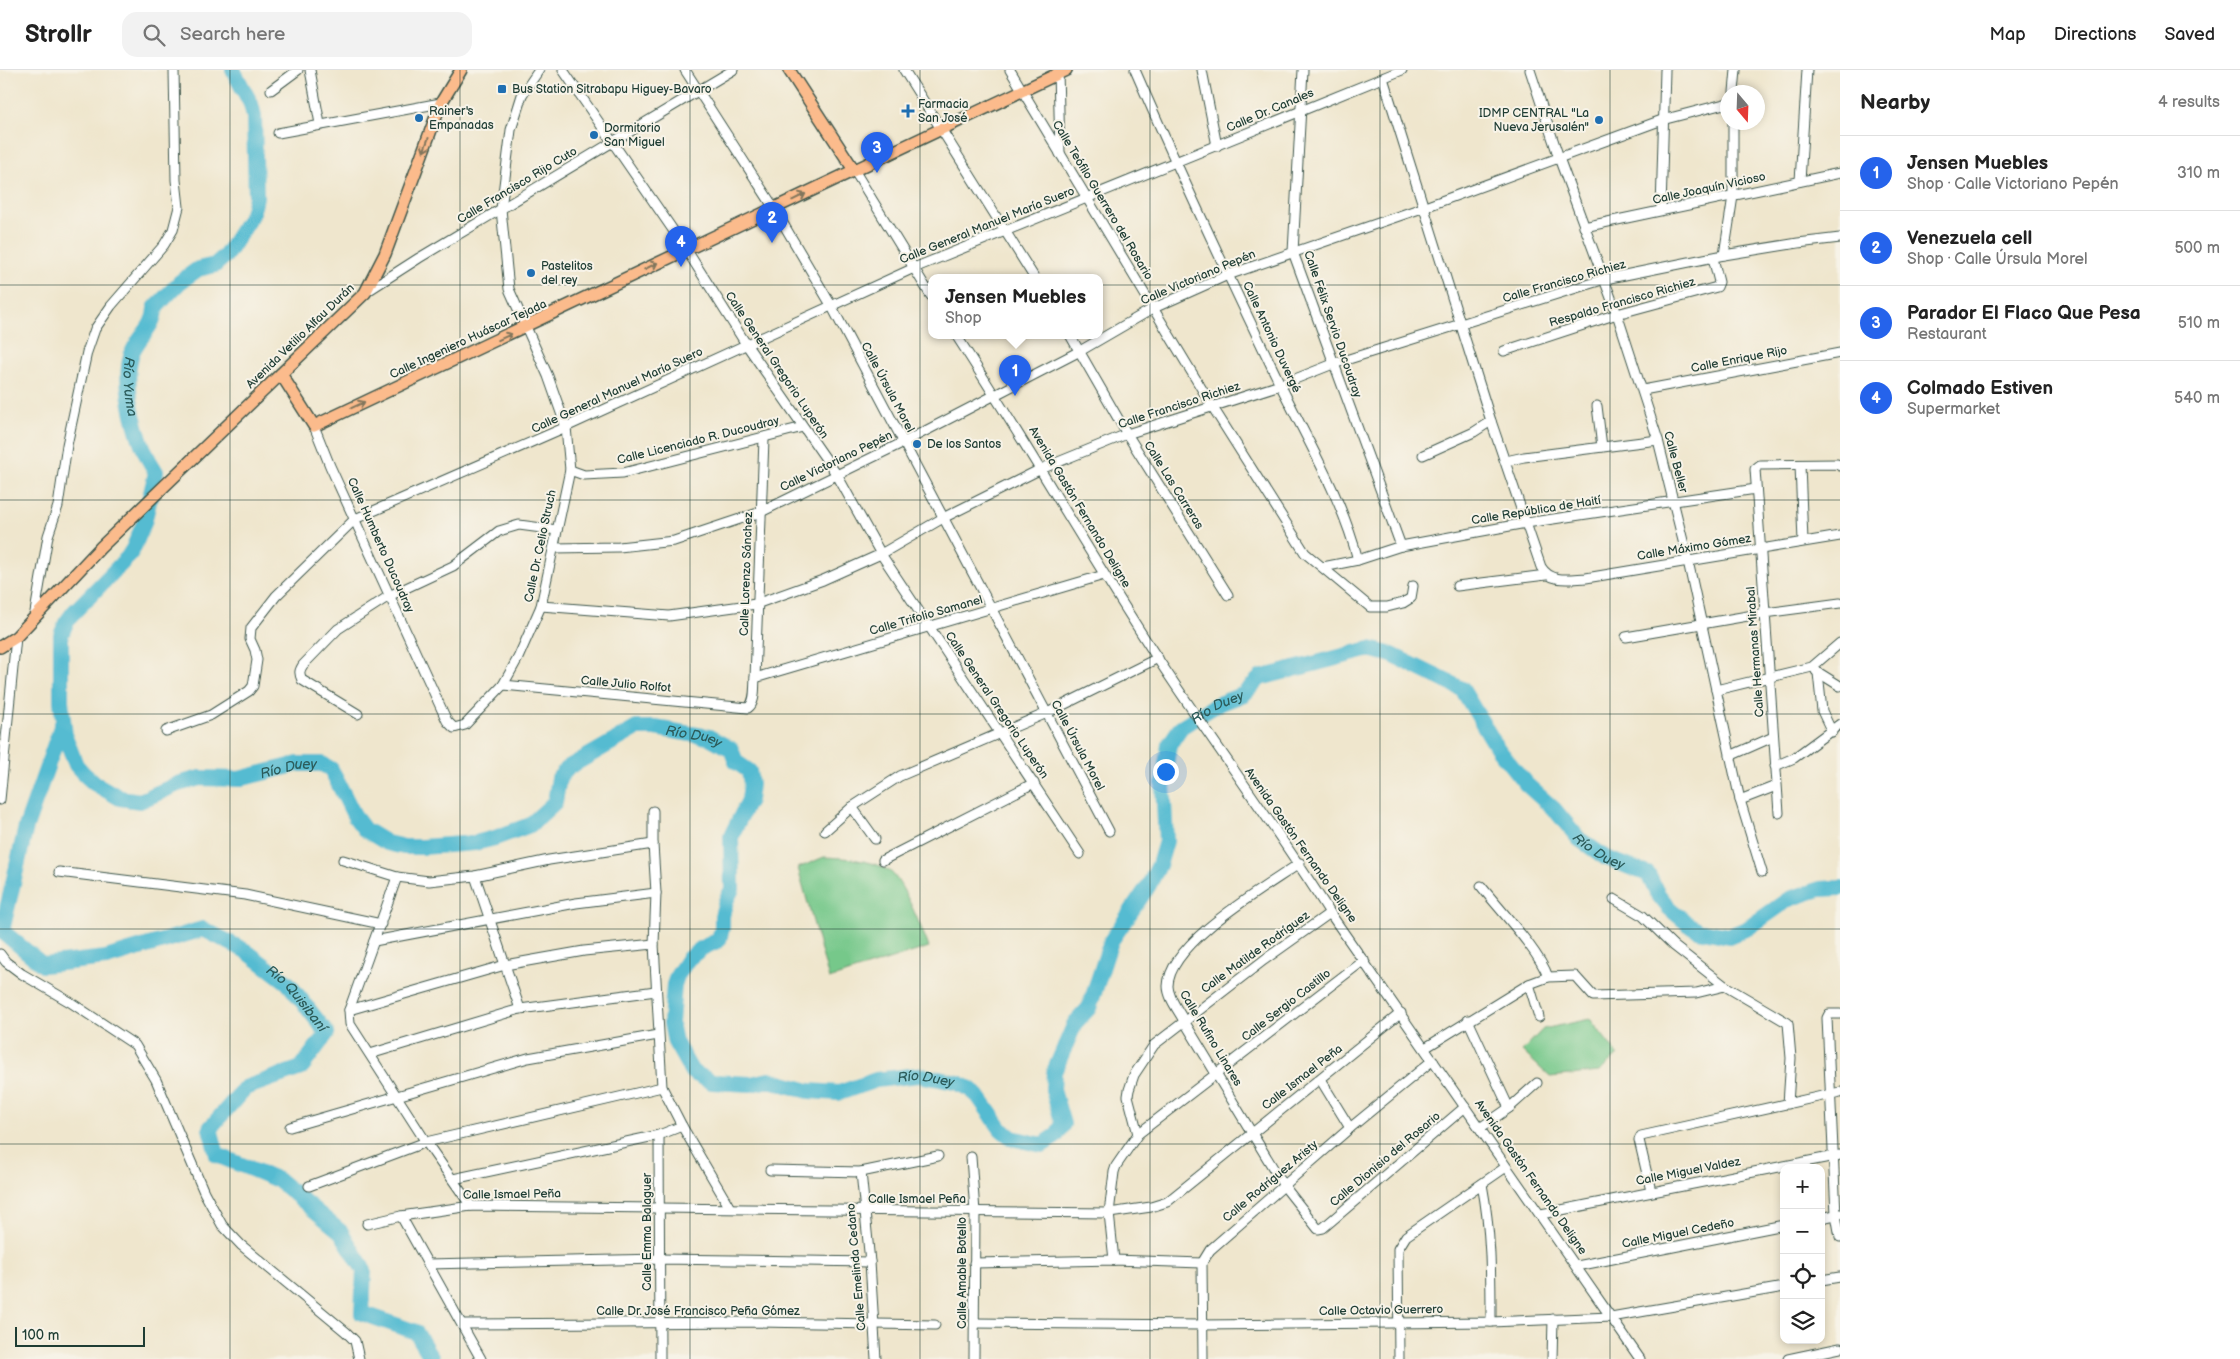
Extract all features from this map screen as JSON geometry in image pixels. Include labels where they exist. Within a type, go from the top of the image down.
[{"type":"main road","name":"Avenida Vetilio Alfau Durán","points":[[0,647],[16,637],[101,547],[365,293],[385,254],[441,103],[462,70]]},
{"type":"main road","points":[[789,70],[854,170]]},
{"type":"main road","name":"Calle Ingeniero Huáscar Tejada","points":[[314,426],[527,327],[686,249],[1023,91],[1061,71]]},
{"type":"main road","name":"Calle Humberto Ducoudray","points":[[281,374],[314,426]]},
{"type":"street","points":[[34,619],[48,536],[58,506],[87,352],[95,329],[111,306],[164,246],[173,230],[179,207],[176,180],[174,70]]},
{"type":"street","points":[[270,90],[298,70]]},
{"type":"street","points":[[310,70],[320,124]]},
{"type":"street","name":"Calle Dr. Celio Struch","points":[[454,728],[464,725],[503,685],[518,658],[541,606],[570,470],[566,427],[548,376],[509,289],[501,209],[511,130],[522,94],[539,70]]},
{"type":"street","name":"Calle General Gregorio Luperón","points":[[563,70],[686,249],[746,344],[837,475],[880,554],[1080,854]]},
{"type":"street","name":"Calle Úrsula Morel","points":[[684,70],[699,90],[774,208],[831,305],[1109,831]]},
{"type":"street","name":"Calle Francisco Rijo Cuto","points":[[365,293],[501,209],[734,70]]},
{"type":"street","points":[[904,70],[1032,274]]},
{"type":"street","name":"Calle Teófilo Guerrero del Rosario","points":[[1010,70],[1212,406],[1304,553],[1370,607],[1388,607],[1403,603],[1411,598],[1413,586]]},
{"type":"street","name":"Calle Antonio Duvergé","points":[[1135,70],[1175,162],[1228,275],[1343,510],[1358,560]]},
{"type":"street","points":[[1202,70],[1217,146]]},
{"type":"street","name":"Calle Félix Servio Ducoudray","points":[[1303,70],[1293,252],[1401,546]]},
{"type":"street","name":"Calle Dr. Canales","points":[[1175,162],[1402,70]]},
{"type":"street","name":"Calle Beller","points":[[1530,70],[1559,158],[1605,279],[1658,440],[1688,561],[1740,800],[1762,872]]},
{"type":"street","points":[[1661,210],[1664,70]]},
{"type":"street","points":[[1735,85],[1736,70]]},
{"type":"street","points":[[1800,181],[1807,70]]},
{"type":"street","points":[[1060,154],[1061,71]]},
{"type":"street","points":[[1383,78],[1491,421],[1541,567],[1549,576]]},
{"type":"street","points":[[278,133],[441,103]]},
{"type":"street","name":"Calle Victoriano Pepén","points":[[1103,338],[1154,308],[1228,275],[1425,208],[1662,120],[1720,105]]},
{"type":"street","points":[[1724,255],[1732,196],[1733,130]]},
{"type":"street","name":"Calle General Manuel María Suero","points":[[166,731],[211,715],[249,691],[253,686],[257,660],[250,639],[251,628],[276,596],[355,519],[566,427],[914,268],[1175,162]]},
{"type":"street","points":[[854,170],[928,291]]},
{"type":"street","name":"Calle Joaquín Vicioso","points":[[1584,227],[1840,173]]},
{"type":"street","name":"Calle Francisco Richiez","points":[[541,606],[669,616],[756,604],[823,580],[880,554],[943,518],[1041,469],[1127,434],[1280,384],[1333,364],[1605,279],[1798,242],[1840,238]]},
{"type":"street","name":"Respaldo Francisco Richiez","points":[[1504,351],[1617,314],[1717,287],[1719,282],[1713,258]]},
{"type":"street","name":"Avenida Gastón Fernando Deligne","points":[[959,339],[995,394],[1104,575],[1237,777],[1300,863],[1330,912],[1640,1359]]},
{"type":"street","name":"Calle Las Carreras","points":[[1072,339],[1127,434],[1228,595]]},
{"type":"street","name":"Calle Victoriano Pepén","points":[[554,548],[619,547],[674,541],[760,512],[904,442],[1101,339]]},
{"type":"street","name":"Calle Enrique Rijo","points":[[1643,390],[1840,353]]},
{"type":"street","points":[[1597,406],[1602,447]]},
{"type":"street","points":[[1423,455],[1474,432],[1491,421]]},
{"type":"street","name":"Calle Humberto Ducoudray","points":[[314,426],[389,596],[447,721],[454,728]]},
{"type":"street","name":"Calle Licenciado R. Ducoudray","points":[[570,470],[584,475],[623,473],[764,439],[803,427]]},
{"type":"street","name":"Calle Lorenzo Sánchez","points":[[748,708],[753,703],[755,678],[756,604],[764,439]]},
{"type":"street","points":[[1506,461],[1658,440]]},
{"type":"street","points":[[1803,541],[1800,465],[1836,464],[1840,466]]},
{"type":"street","name":"Calle Hermanas Mirabal","points":[[1779,813],[1768,678],[1755,469],[1757,466],[1800,465]]},
{"type":"street","name":"Calle República de Haití","points":[[1323,567],[1358,560],[1401,546],[1526,523],[1756,489]]},
{"type":"street","points":[[358,714],[302,680],[299,671],[338,629],[389,596],[453,566],[499,531],[519,525],[556,530]]},
{"type":"street","name":"Calle Máximo Gómez","points":[[1457,586],[1549,576],[1586,578],[1840,536]]},
{"type":"street","name":"Calle Trifolio Samanel","points":[[755,678],[1104,575]]},
{"type":"street","points":[[1626,638],[1765,613],[1840,604]]},
{"type":"street","points":[[0,800],[16,637]]},
{"type":"street","points":[[1716,690],[1815,670],[1840,643]]},
{"type":"street","points":[[825,831],[852,807],[900,776],[1047,713],[1158,658]]},
{"type":"street","points":[[1815,670],[1840,686]]},
{"type":"street","points":[[1815,670],[1822,711],[1832,732]]},
{"type":"street","name":"Calle Julio Rolfot","points":[[503,685],[748,708]]},
{"type":"street","points":[[1775,766],[1794,758],[1832,732],[1840,724]]},
{"type":"street","points":[[1730,756],[1773,737]]},
{"type":"street","points":[[883,860],[1034,783]]},
{"type":"street","points":[[1740,800],[1776,786]]},
{"type":"street","points":[[852,807],[875,839]]},
{"type":"street","points":[[654,811],[653,844],[656,893],[654,944],[662,1087],[682,1126],[730,1208]]},
{"type":"street","points":[[342,860],[397,877],[429,881],[475,876],[549,860],[653,844]]},
{"type":"street","name":"Calle Rufino Linares","points":[[1300,863],[1213,924],[1189,944],[1171,974],[1168,987],[1170,995],[1184,1021],[1218,1074],[1284,1186],[1318,1229],[1321,1229]]},
{"type":"street","points":[[59,872],[245,895],[381,924]]},
{"type":"street","points":[[475,876],[520,1009]]},
{"type":"street","points":[[397,877],[350,1010],[350,1024],[426,1142],[471,1206]]},
{"type":"street","points":[[1481,886],[1535,953],[1545,968],[1548,978]]},
{"type":"street","points":[[374,941],[576,903],[656,893]]},
{"type":"street","points":[[1614,899],[1643,916],[1674,946],[1725,986],[1788,1022],[1790,1058],[1788,1104]]},
{"type":"street","name":"Calle Matilde Rodríguez","points":[[1138,1134],[1128,1096],[1134,1075],[1154,1045],[1330,912]]},
{"type":"street","points":[[350,1010],[505,965],[584,951],[654,944]]},
{"type":"street","points":[[0,954],[6,962],[22,974],[70,1002],[135,1045],[156,1080],[204,1192],[222,1225],[241,1245],[346,1332],[355,1341],[360,1359]]},
{"type":"street","name":"Calle Sergio Castillo","points":[[1114,1260],[1109,1213],[1116,1166],[1138,1134],[1364,960]]},
{"type":"street","points":[[1425,1048],[1529,984],[1548,978],[1575,976],[1593,996],[1696,993],[1725,986]]},
{"type":"street","points":[[1529,984],[1539,1017]]},
{"type":"street","points":[[370,1054],[520,1009],[656,991]]},
{"type":"street","name":"Calle Ismael Peña","points":[[367,1224],[400,1216],[471,1206],[730,1208],[864,1212],[1109,1213],[1151,1207],[1167,1202],[1252,1132],[1402,1014]]},
{"type":"street","points":[[1840,1014],[1829,1014],[1827,1018],[1830,1094],[1836,1155],[1840,1237]]},
{"type":"street","points":[[1468,1020],[1509,1108]]},
{"type":"street","points":[[290,1127],[528,1058],[658,1035]]},
{"type":"street","name":"Calle Rodríguez Aristy","points":[[1202,1263],[1222,1238],[1432,1060]]},
{"type":"street","points":[[1320,1079],[1350,1128]]},
{"type":"street","points":[[1480,1128],[1509,1108],[1537,1083]]},
{"type":"street","points":[[309,1186],[426,1142],[662,1087]]},
{"type":"street","points":[[1651,1191],[1639,1140],[1641,1136],[1840,1092]]},
{"type":"street","name":"Calle Dionisio del Rosario","points":[[1321,1229],[1465,1107]]},
{"type":"street","points":[[453,1179],[659,1135],[682,1126]]},
{"type":"street","name":"Calle Emma Balaguer","points":[[659,1135],[660,1359]]},
{"type":"street","name":"Calle Miguel Valdez","points":[[1541,1214],[1836,1155]]},
{"type":"street","points":[[770,1170],[861,1172],[938,1156]]},
{"type":"street","name":"Calle Amable Botello","points":[[971,1157],[975,1212],[974,1359]]},
{"type":"street","points":[[1399,1359],[1398,1249],[1401,1242],[1406,1236],[1506,1166]]},
{"type":"street","name":"Calle Emelinda Cedano","points":[[861,1172],[870,1262],[876,1359]]},
{"type":"street","points":[[1482,1184],[1489,1221],[1491,1247],[1491,1322]]},
{"type":"street","points":[[1825,1217],[1838,1215]]},
{"type":"street","points":[[400,1216],[481,1359]]},
{"type":"street","name":"Calle Miguel Cedeño","points":[[1577,1266],[1780,1226]]},
{"type":"street","points":[[428,1264],[660,1259],[870,1262]]},
{"type":"street","points":[[974,1263],[1114,1260],[1202,1263],[1202,1359]]},
{"type":"street","points":[[1825,1279],[1840,1277]]},
{"type":"street","name":"Calle Octavio Guerrero","points":[[975,1323],[1201,1325],[1491,1322],[1611,1317],[1780,1287]]},
{"type":"street","points":[[1552,1359],[1553,1319]]},
{"type":"street","name":"Calle Dr. José Francisco Peña Gómez","points":[[462,1324],[758,1322],[935,1325]]},
{"type":"street","points":[[1788,1359],[1840,1348]]},
{"type":"green space","points":[[824,857],[865,861],[880,866],[893,874],[911,905],[929,947],[829,979],[798,868]]},
{"type":"green space","points":[[1590,1019],[1618,1055],[1599,1072],[1550,1077],[1522,1051],[1543,1029]]},
{"type":"waterway","name":"Río Duey","points":[[233,70],[251,104],[254,116],[256,197],[252,214],[226,255],[215,265],[198,269],[180,282],[155,308],[149,327],[133,350],[129,369],[130,400],[133,416],[143,447],[156,472],[144,523],[128,557],[74,612],[66,623],[61,635],[61,701],[65,736],[76,765],[94,783],[120,798],[140,801],[178,784],[200,778],[239,779],[298,764],[322,764],[331,769],[355,817],[364,829],[387,843],[404,847],[475,843],[530,825],[555,802],[559,778],[569,767],[637,728],[655,728],[709,737],[731,749],[736,762],[749,771],[751,784],[749,800],[731,836],[732,889],[722,916],[719,940],[702,948],[688,959],[677,976],[674,985],[671,1023],[675,1042],[692,1072],[712,1082],[751,1084],[769,1080],[809,1091],[839,1093],[876,1080],[918,1075],[939,1079],[958,1083],[970,1089],[978,1096],[1001,1129],[1012,1138],[1042,1145],[1056,1136],[1063,1124],[1053,1090],[1054,1072],[1075,1023],[1089,1008],[1111,941],[1149,885],[1159,865],[1166,841],[1163,784],[1169,745],[1181,727],[1216,705],[1244,694],[1260,678],[1370,649],[1392,655],[1462,689],[1498,749],[1526,784],[1555,810],[1579,839],[1606,858],[1648,874],[1657,893],[1669,908],[1698,930],[1729,936],[1748,928],[1789,899],[1820,889],[1840,888]]},
{"type":"waterway","name":"Río Quisibaní","points":[[62,724],[26,827],[2,931],[43,965],[106,958],[203,929],[246,951],[288,983],[327,1033],[301,1068],[245,1088],[210,1128],[217,1155],[278,1180],[341,1232],[364,1270],[362,1313],[416,1332],[432,1359]]},
{"type":"place","name":"Bus Station Sitrabapu Higuey-Bavaro","points":[[502,89]]},
{"type":"place","name":"Farmacia San José","points":[[908,111]]},
{"type":"place","name":"Rainer's Empanadas","points":[[419,118]]},
{"type":"place","name":"IDMP CENTRAL \"La Nueva Jerusalén\"","points":[[1599,120]]},
{"type":"place","name":"Dormitorio San Miguel","points":[[594,135]]},
{"type":"place","name":"Parador El Flaco Que Pesa","points":[[877,173]]},
{"type":"place","name":"Venezuela cell","points":[[772,243]]},
{"type":"place","name":"Colmado Estiven","points":[[681,267]]},
{"type":"place","name":"Pastelitos del rey","points":[[531,273]]},
{"type":"place","name":"Jensen Muebles","points":[[1015,396]]},
{"type":"place","name":"De los Santos","points":[[917,444]]},
{"type":"water label","name":"Río Yuma","points":[[136,387]]}]
